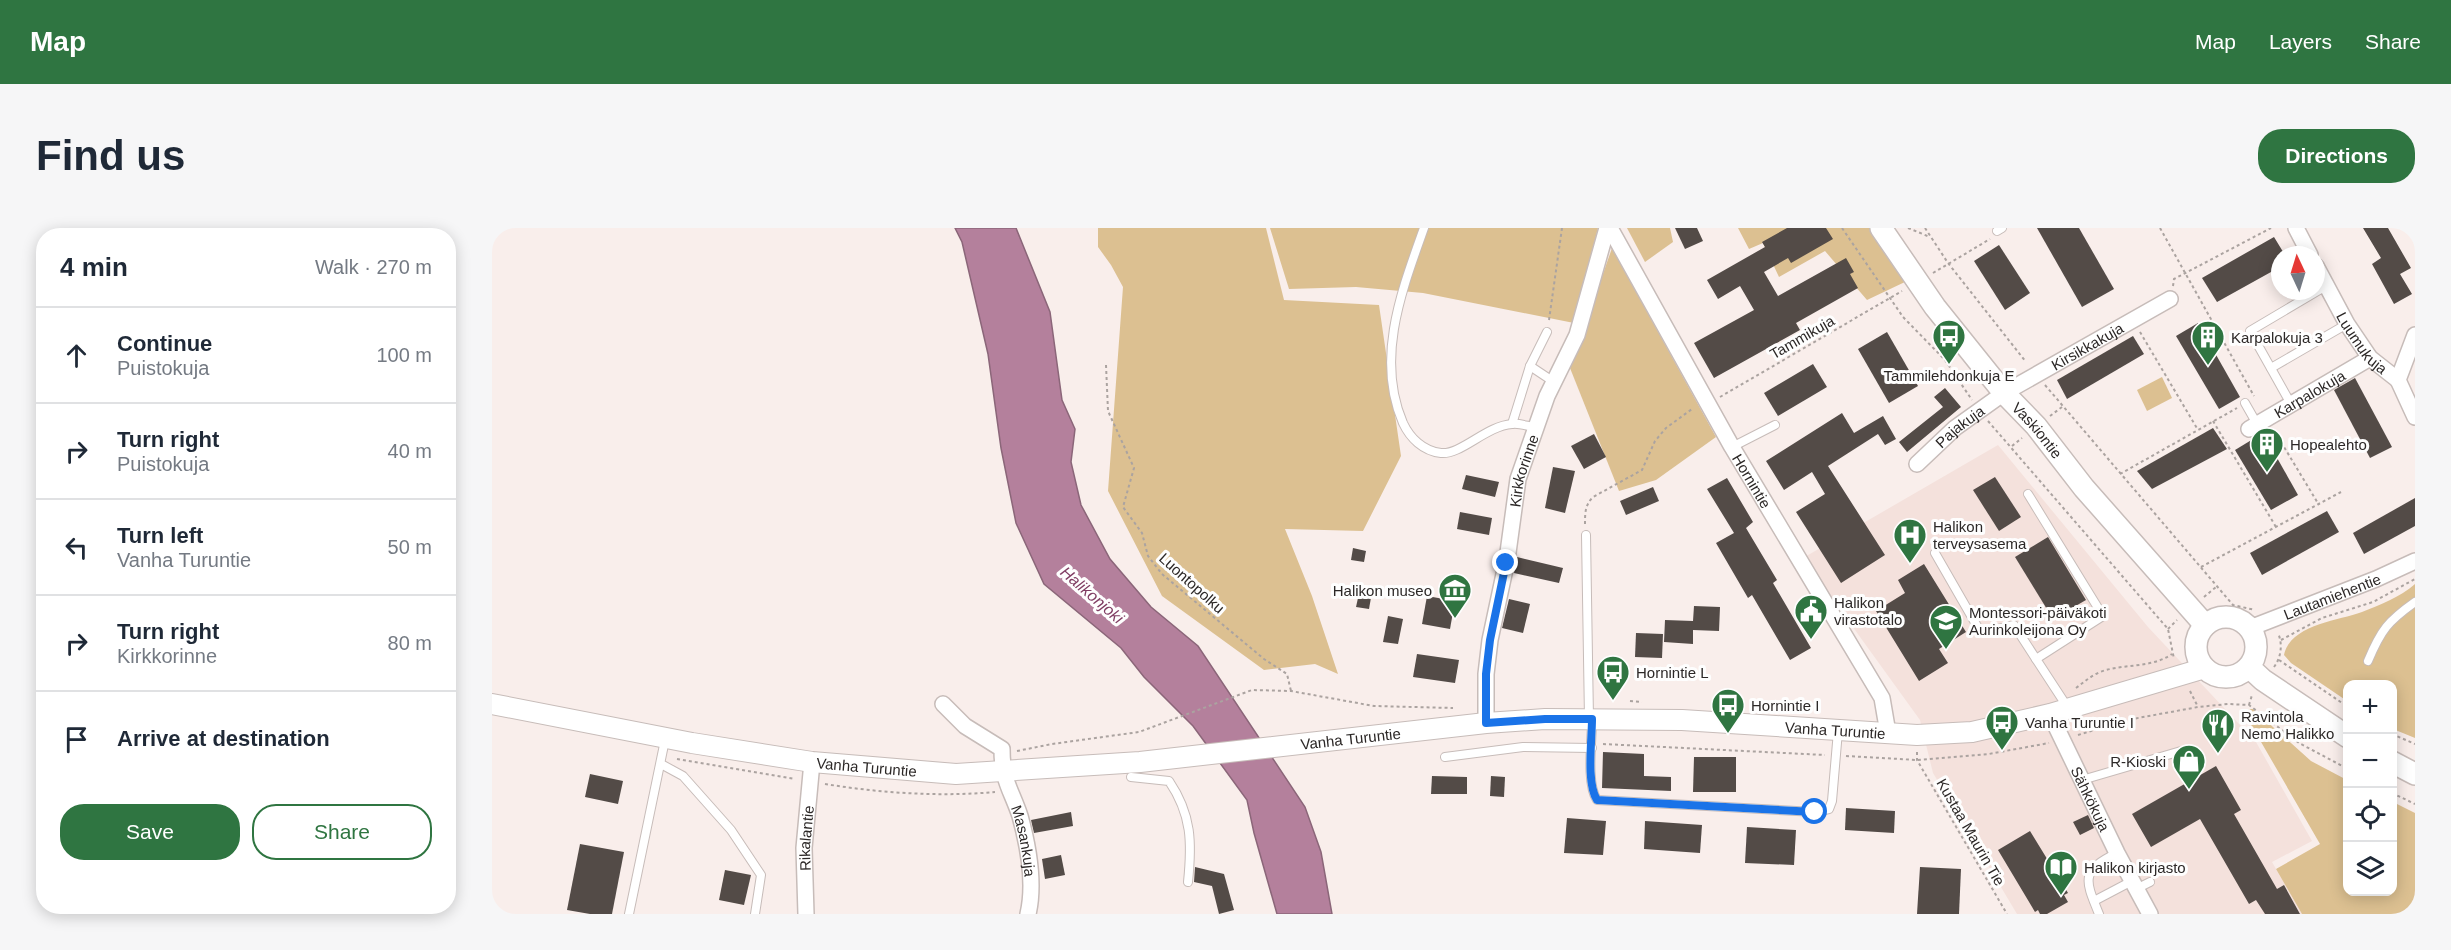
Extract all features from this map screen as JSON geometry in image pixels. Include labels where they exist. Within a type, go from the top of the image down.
[{"type":"main road","name":"Vaskiontie","points":[[1881,228],[1935,307],[2004,393],[2036,426],[2092,497],[2205,625]]},
{"type":"main road","points":[[2219,617],[2227,617],[2236,618],[2250,628],[2257,647],[2249,667],[2235,676],[2226,677],[2218,676],[2205,668],[2197,655],[2196,647],[2197,639],[2205,625],[2219,617]]},
{"type":"main road","points":[[2249,667],[2262,680],[2343,734]]},
{"type":"main road","points":[[2397,765],[2415,774]]},
{"type":"street","name":"Kirkkorinne","points":[[1486,723],[1486,674],[1490,640],[1507,560],[1518,479],[1534,427],[1580,324],[1609,228]]},
{"type":"street","name":"Hornintie","points":[[1609,228],[1732,447],[1882,698],[1888,734]]},
{"type":"street","points":[[2296,228],[2305,246]]},
{"type":"street","name":"Luumukuja","points":[[2326,286],[2347,324],[2370,358],[2398,380]]},
{"type":"street","name":"Kirsikkakuja","points":[[2004,393],[2170,299]]},
{"type":"street","points":[[2415,335],[2398,380],[2415,417]]},
{"type":"street","name":"Karpalokuja","points":[[2258,423],[2370,358]]},
{"type":"street","name":"Pajakuja","points":[[1917,464],[1955,428],[2004,393]]},
{"type":"street","name":"Lautamiehentie","points":[[2250,628],[2376,579],[2415,561]]},
{"type":"street","name":"Vanha Turuntie","points":[[492,704],[666,738],[812,762],[956,774],[1136,769],[1342,739],[1486,723],[1545,719],[1682,720],[1917,735],[1972,732],[2205,668]]},
{"type":"street","points":[[944,704],[965,726],[1002,749]]},
{"type":"street","name":"Sähkökuja","points":[[2060,707],[2062,740],[2117,853],[2150,914]]},
{"type":"street","name":"Masankuja","points":[[1002,749],[1002,771],[1023,831],[1030,891],[1028,914]]},
{"type":"street","name":"Rikalantie","points":[[806,914],[804,848],[812,762]]},
{"type":"lane","points":[[1424,228],[1401,295],[1391,350],[1393,387],[1403,422],[1418,443],[1441,453],[1452,452],[1491,430],[1512,424],[1534,427]]},
{"type":"lane","points":[[2291,404],[2250,331],[2326,286]]},
{"type":"lane","points":[[2271,368],[2347,324]]},
{"type":"lane","points":[[1512,424],[1530,366],[1547,332]]},
{"type":"lane","points":[[1530,366],[1554,382]]},
{"type":"lane","points":[[2245,403],[2258,423]]},
{"type":"lane","points":[[1732,447],[1775,425]]},
{"type":"lane","points":[[2028,494],[2103,616],[2036,659]]},
{"type":"lane","points":[[1586,535],[1593,793],[1597,800],[1815,812],[1829,809],[1832,801],[1838,730]]},
{"type":"lane","points":[[1935,553],[1981,633],[2014,625],[2036,659],[2060,707]]},
{"type":"lane","points":[[2368,661],[2380,634],[2394,617],[2415,602]]},
{"type":"lane","points":[[629,914],[666,738]]},
{"type":"lane","points":[[1445,757],[1523,747],[1592,746]]},
{"type":"lane","points":[[2082,780],[2181,751]]},
{"type":"lane","points":[[662,764],[683,776],[731,830],[761,875],[755,914]]},
{"type":"lane","points":[[1136,769],[1169,781],[1178,794],[1187,814],[1191,848],[1188,882]]},
{"type":"lane","points":[[2099,914],[2089,888],[2090,873],[2097,863],[2117,853]]},
{"type":"lane","points":[[2094,900],[2134,885],[2151,882]]},
{"type":"path","points":[[1547,332],[1562,228]]},
{"type":"path","points":[[1842,228],[1914,331],[1945,360],[1980,411],[2168,629],[2172,654],[2181,675]]},
{"type":"path","points":[[1908,228],[1932,238]]},
{"type":"path","points":[[1925,228],[1948,263],[2036,375],[2233,605],[2247,610],[2262,610],[2270,619],[2281,640],[2279,660],[2343,703]]},
{"type":"path","points":[[2120,474],[2255,397],[2160,228]]},
{"type":"path","points":[[2170,299],[2174,279],[2271,228]]},
{"type":"path","points":[[1930,275],[1999,231]]},
{"type":"path","name":"Tammikuja","points":[[1586,535],[1585,511],[1588,502],[1593,496],[1642,470],[1655,441],[1666,428],[1689,410],[1708,404],[1906,288]]},
{"type":"path","points":[[2133,320],[2198,430]]},
{"type":"path","name":"Luontopolku","points":[[1106,365],[1107,411],[1134,468],[1123,507],[1142,533],[1148,556],[1162,574],[1264,659],[1287,674],[1291,691]]},
{"type":"path","points":[[2213,421],[2276,528]]},
{"type":"path","points":[[2258,423],[2319,505]]},
{"type":"path","points":[[2201,567],[2341,492]]},
{"type":"path","points":[[2281,640],[2322,618],[2373,602],[2415,579]]},
{"type":"path","points":[[2060,707],[2099,672],[2150,664],[2172,654]]},
{"type":"path","name":"Vanha Turuntie","points":[[1002,749],[1013,752],[1139,732],[1252,690],[1291,691],[1374,706],[1453,708]]},
{"type":"path","points":[[1621,701],[1650,703]]},
{"type":"path","points":[[1592,746],[1917,760],[1989,754],[2062,740],[2137,718],[2228,704],[2249,705],[2299,743],[2343,766]]},
{"type":"path","points":[[2397,736],[2415,744]]},
{"type":"path","name":"Kustaa Maurin Tie","points":[[1917,760],[2007,914]]},
{"type":"path","points":[[2397,795],[2415,804]]},
{"type":"shaded area","points":[[1098,228],[1266,228],[1284,300],[1379,305],[1401,456],[1363,531],[1285,529],[1312,596],[1338,674],[1315,664],[1264,670],[1162,596],[1108,491],[1123,287],[1098,247]]},
{"type":"shaded area","points":[[1270,228],[1598,228],[1574,323],[1423,293],[1356,287],[1289,289]]},
{"type":"shaded area","points":[[1627,228],[1670,228],[1673,242],[1645,262]]},
{"type":"shaded area","points":[[1738,228],[1873,228],[1907,281],[1867,300],[1825,251],[1779,277],[1763,243],[1749,249]]},
{"type":"shaded area","points":[[1612,248],[1716,437],[1656,480],[1619,491],[1570,368]]},
{"type":"shaded area","points":[[2162,377],[2172,398],[2147,411],[2137,390]]},
{"type":"shaded area","points":[[1998,445],[2148,627],[2256,742],[2312,841],[2272,862],[2302,914],[2017,914],[1933,773],[1920,720],[1803,558]]},
{"type":"shaded area","points":[[2415,584],[2415,738],[2397,731],[2397,680],[2343,680],[2343,698],[2291,663],[2284,655],[2288,645],[2295,637],[2305,631],[2362,612]]},
{"type":"shaded area","points":[[2242,709],[2253,709],[2311,761],[2343,778],[2343,896],[2397,896],[2397,804],[2415,813],[2415,914],[2302,914],[2276,869],[2320,844]]},
{"type":"water","name":"Halikonjoki","points":[[955,228],[1016,228],[1050,312],[1062,400],[1075,429],[1071,462],[1081,505],[1110,559],[1151,607],[1198,646],[1305,807],[1321,852],[1332,914],[1277,914],[1247,800],[1193,726],[1144,677],[1121,648],[1044,584],[1016,523],[1001,448],[988,354],[962,242]]},
{"type":"building","points":[[1675,228],[1697,228],[1703,241],[1685,249]]},
{"type":"building","points":[[1787,228],[1826,228],[1833,239],[1791,263],[1788,258],[1764,272],[1778,296],[1846,258],[1854,272],[1850,274],[1858,288],[1796,323],[1800,330],[1714,378],[1694,343],[1754,310],[1740,286],[1718,299],[1707,280],[1765,247],[1762,242]]},
{"type":"building","points":[[2037,228],[2079,228],[2114,289],[2082,307]]},
{"type":"building","points":[[2363,228],[2388,228],[2411,268],[2400,274],[2412,294],[2394,304],[2372,264],[2381,258]]},
{"type":"building","points":[[2274,237],[2280,246],[2271,246],[2271,272],[2217,302],[2202,278]]},
{"type":"building","points":[[1999,245],[2030,293],[2005,310],[1974,261]]},
{"type":"building","name":"Karpalokuja 3","points":[[2198,323],[2240,397],[2219,409],[2176,336]]},
{"type":"building","points":[[1887,332],[1918,386],[1889,403],[1858,349]]},
{"type":"building","points":[[2133,336],[2144,354],[2067,399],[2057,380]]},
{"type":"building","points":[[1813,364],[1827,387],[1778,416],[1764,393]]},
{"type":"building","points":[[2355,378],[2392,447],[2370,458],[2334,390]]},
{"type":"building","points":[[1945,388],[1961,407],[1907,452],[1899,442],[1943,407],[1934,397]]},
{"type":"building","points":[[1842,413],[1854,433],[1883,416],[1896,439],[1885,445],[1878,434],[1828,466],[1885,555],[1841,583],[1796,512],[1825,494],[1812,472],[1784,490],[1766,461]]},
{"type":"building","points":[[2213,428],[2227,449],[2152,489],[2137,471]]},
{"type":"building","name":"Hopealehto","points":[[2263,433],[2298,495],[2271,510],[2235,450]]},
{"type":"building","points":[[1594,434],[1606,457],[1584,469],[1571,446]]},
{"type":"building","points":[[1553,467],[1575,471],[1565,513],[1545,508]]},
{"type":"building","points":[[1466,475],[1499,482],[1495,497],[1462,489]]},
{"type":"building","points":[[1995,477],[2021,517],[1999,531],[1973,490]]},
{"type":"building","points":[[1727,478],[1753,522],[1746,528],[1777,580],[1773,583],[1811,648],[1790,660],[1752,595],[1748,598],[1716,543],[1734,533],[1707,489]]},
{"type":"building","points":[[1653,487],[1659,501],[1626,515],[1620,501]]},
{"type":"building","points":[[2415,498],[2415,526],[2364,554],[2353,533]]},
{"type":"building","points":[[2327,511],[2339,532],[2262,575],[2250,553]]},
{"type":"building","points":[[1460,512],[1492,518],[1489,535],[1457,529]]},
{"type":"building","points":[[2048,537],[2086,600],[2053,619],[2015,557]]},
{"type":"building","points":[[1353,548],[1366,551],[1364,562],[1351,560]]},
{"type":"building","points":[[1517,557],[1563,568],[1559,583],[1514,573]]},
{"type":"building","points":[[1924,564],[1966,632],[1939,649],[1948,663],[1919,681],[1876,611],[1905,593],[1898,580]]},
{"type":"building","points":[[1360,589],[1372,592],[1369,609],[1356,607]]},
{"type":"building","points":[[1427,596],[1455,601],[1450,629],[1422,624]]},
{"type":"building","points":[[1509,599],[1530,604],[1523,633],[1502,628]]},
{"type":"building","points":[[1694,606],[1720,607],[1719,631],[1693,630],[1693,644],[1664,642],[1665,620],[1693,621]]},
{"type":"building","points":[[1388,616],[1403,619],[1398,644],[1383,642]]},
{"type":"building","points":[[1636,633],[1663,634],[1662,658],[1635,657]]},
{"type":"building","points":[[1417,654],[1459,660],[1455,683],[1413,677]]},
{"type":"building","points":[[1603,752],[1644,754],[1644,776],[1671,777],[1671,791],[1602,788]]},
{"type":"building","points":[[1694,757],[1736,757],[1736,792],[1693,792]]},
{"type":"building","points":[[2216,766],[2241,810],[2234,814],[2277,889],[2284,885],[2300,914],[2265,914],[2256,900],[2249,904],[2200,819],[2151,847],[2132,814]]},
{"type":"building","points":[[590,774],[623,781],[618,804],[585,797]]},
{"type":"building","points":[[1432,776],[1467,777],[1467,794],[1431,794]]},
{"type":"building","points":[[1491,776],[1505,777],[1504,797],[1490,796]]},
{"type":"building","points":[[1846,808],[1895,811],[1894,833],[1845,830]]},
{"type":"building","points":[[1071,812],[1073,826],[1034,833],[1031,820]]},
{"type":"building","points":[[2088,815],[2094,828],[2080,835],[2073,822]]},
{"type":"building","points":[[1567,818],[1606,821],[1603,855],[1564,853]]},
{"type":"building","points":[[1645,821],[1702,825],[1700,853],[1644,849]]},
{"type":"building","points":[[1747,827],[1796,830],[1794,865],[1745,863]]},
{"type":"building","points":[[2030,831],[2068,893],[2064,895],[2068,902],[2047,914],[2040,914],[2038,910],[2035,912],[1998,850]]},
{"type":"building","points":[[580,844],[624,852],[612,914],[590,914],[567,910]]},
{"type":"building","points":[[1061,855],[1065,875],[1045,879],[1042,859]]},
{"type":"building","points":[[1195,867],[1224,874],[1234,910],[1219,914],[1212,886],[1194,882]]},
{"type":"building","points":[[1920,867],[1961,869],[1959,914],[1917,914]]},
{"type":"building","points":[[725,870],[751,875],[744,905],[719,900]]},
{"type":"place","name":"Tammilehdonkuja E","points":[[1949,365]]},
{"type":"place","name":"Karpalokuja 3","points":[[2208,366]]},
{"type":"place","name":"Hopealehto","points":[[2267,473]]},
{"type":"place","name":"Halikon terveysasema","points":[[1910,564]]},
{"type":"place","name":"Halikon museo","points":[[1455,619]]},
{"type":"place","name":"Halikon virastotalo","points":[[1811,640]]},
{"type":"place","name":"Montessori-päiväkoti Aurinkoleijona Oy","points":[[1946,650]]},
{"type":"place","name":"Hornintie L","points":[[1613,701]]},
{"type":"place","name":"Hornintie I","points":[[1728,734]]},
{"type":"place","name":"Vanha Turuntie I","points":[[2002,751]]},
{"type":"place","name":"Ravintola Nemo Halikko","points":[[2218,754]]},
{"type":"place","name":"R-Kioski","points":[[2189,790]]},
{"type":"place","name":"Halikon kirjasto","points":[[2061,896]]},
{"type":"route","points":[[1506,563],[1490,640],[1486,674],[1486,723],[1592,719],[1592,782],[1593,793],[1597,800],[1815,812]]}]
